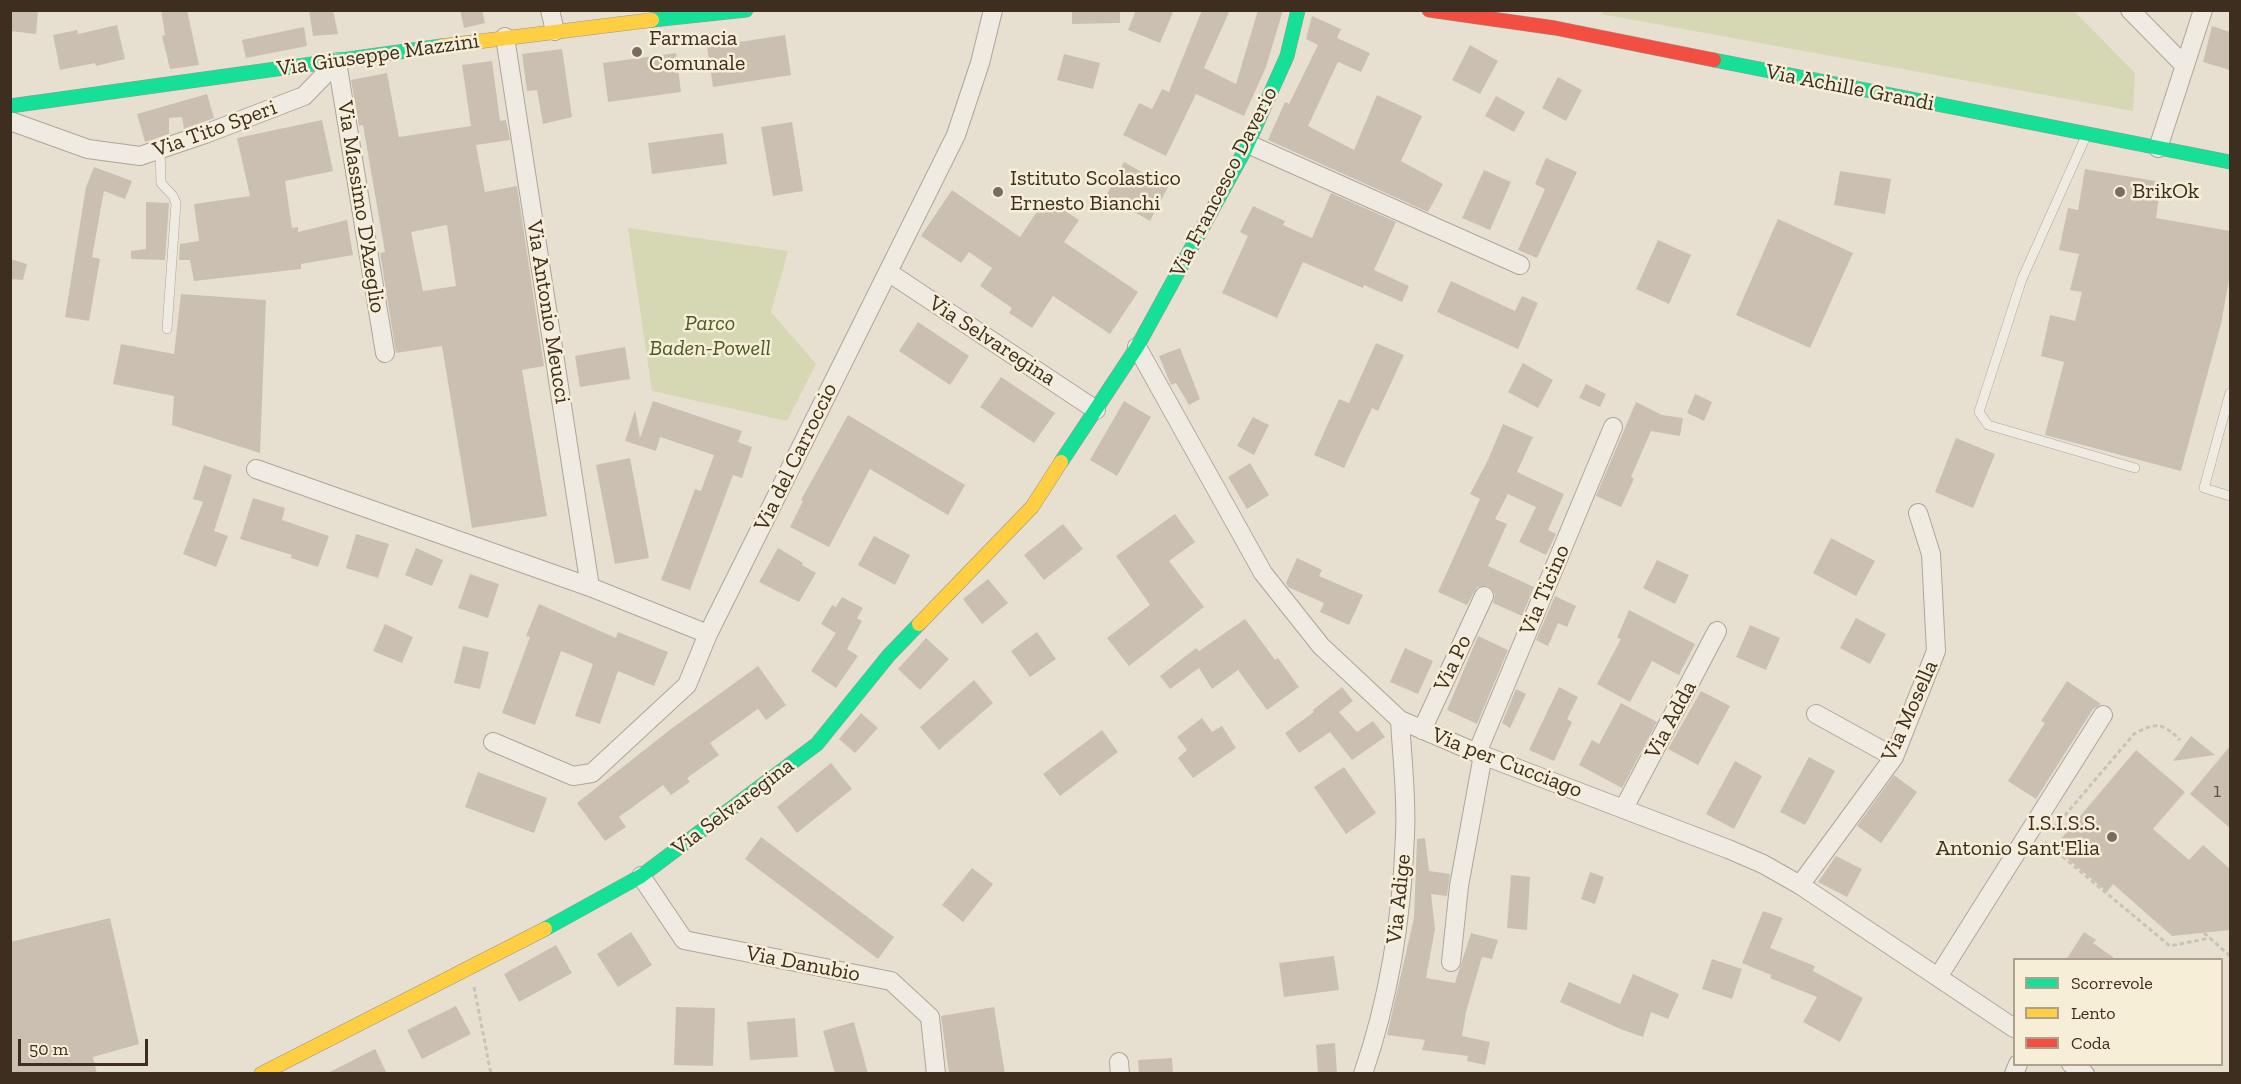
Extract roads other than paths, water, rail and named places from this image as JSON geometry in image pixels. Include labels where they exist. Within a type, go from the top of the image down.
[{"type":"main road","name":"Via Giuseppe Mazzini","points":[[10,106],[506,37],[746,10]]},
{"type":"main road","name":"Via Francesco Daverio","points":[[1137,347],[1248,144],[1287,56],[1298,10]]},
{"type":"main road","name":"Via Achille Grandi","points":[[1429,10],[1555,28],[2230,162]]},
{"type":"main road","name":"Via Achille Grandi","points":[[1447,10],[1468,16]]},
{"type":"main road","name":"Via Selvaregina","points":[[261,1074],[470,969],[641,876],[817,744],[889,655],[1032,507],[1137,347]]},
{"type":"street","points":[[550,10],[555,31]]},
{"type":"street","name":"Via del Carroccio","points":[[493,742],[573,776],[592,773],[687,685],[708,634],[956,135],[980,63],[993,10]]},
{"type":"street","points":[[2130,10],[2185,66]]},
{"type":"street","points":[[2158,148],[2204,10]]},
{"type":"street","name":"Via Antonio Meucci","points":[[506,37],[590,587]]},
{"type":"street","name":"Via Tito Speri","points":[[10,121],[88,149],[140,156],[304,96],[337,62]]},
{"type":"street","name":"Via Massimo D'Azeglio","points":[[337,62],[385,353]]},
{"type":"street","points":[[1248,144],[1520,265]]},
{"type":"street","name":"Via Selvaregina","points":[[888,272],[1096,410]]},
{"type":"street","name":"Via per Cucciago","points":[[1137,347],[1263,573],[1321,646],[1400,720],[1480,754],[1624,808],[1763,864],[1800,885],[2013,1027]]},
{"type":"street","name":"Via Ticino","points":[[1451,962],[1461,872],[1480,754],[1613,427]]},
{"type":"street","points":[[256,469],[590,587],[708,634]]},
{"type":"street","name":"Via Mosella","points":[[1800,885],[1894,757],[1936,651],[1931,554],[1918,513]]},
{"type":"street","name":"Via Po","points":[[1422,730],[1484,596]]},
{"type":"street","name":"Via Adda","points":[[1624,808],[1717,631]]},
{"type":"street","points":[[1816,714],[1894,757]]},
{"type":"street","points":[[1938,977],[2103,715]]},
{"type":"street","name":"Via Adige","points":[[1363,1074],[1376,1035],[1398,932],[1405,832],[1400,720]]},
{"type":"street","name":"Via Danubio","points":[[641,876],[684,940],[891,981],[930,1017],[936,1074]]},
{"type":"lane","points":[[2087,134],[2022,279],[1979,412],[1988,425],[2135,468]]},
{"type":"lane","points":[[160,149],[161,183],[176,203],[166,329]]},
{"type":"lane","points":[[2230,393],[2204,488],[2230,496]]},
{"type":"place","name":"Farmacia Comunale","points":[[637,52]]},
{"type":"place","name":"Istituto Scolastico Ernesto Bianchi","points":[[998,192]]},
{"type":"place","name":"BrikOk","points":[[2120,192]]},
{"type":"place","name":"I.S.I.S.S. Antonio Sant'Elia","points":[[2112,837]]},
{"type":"park label","name":"Parco Baden-Powell","points":[[710,336]]}]
